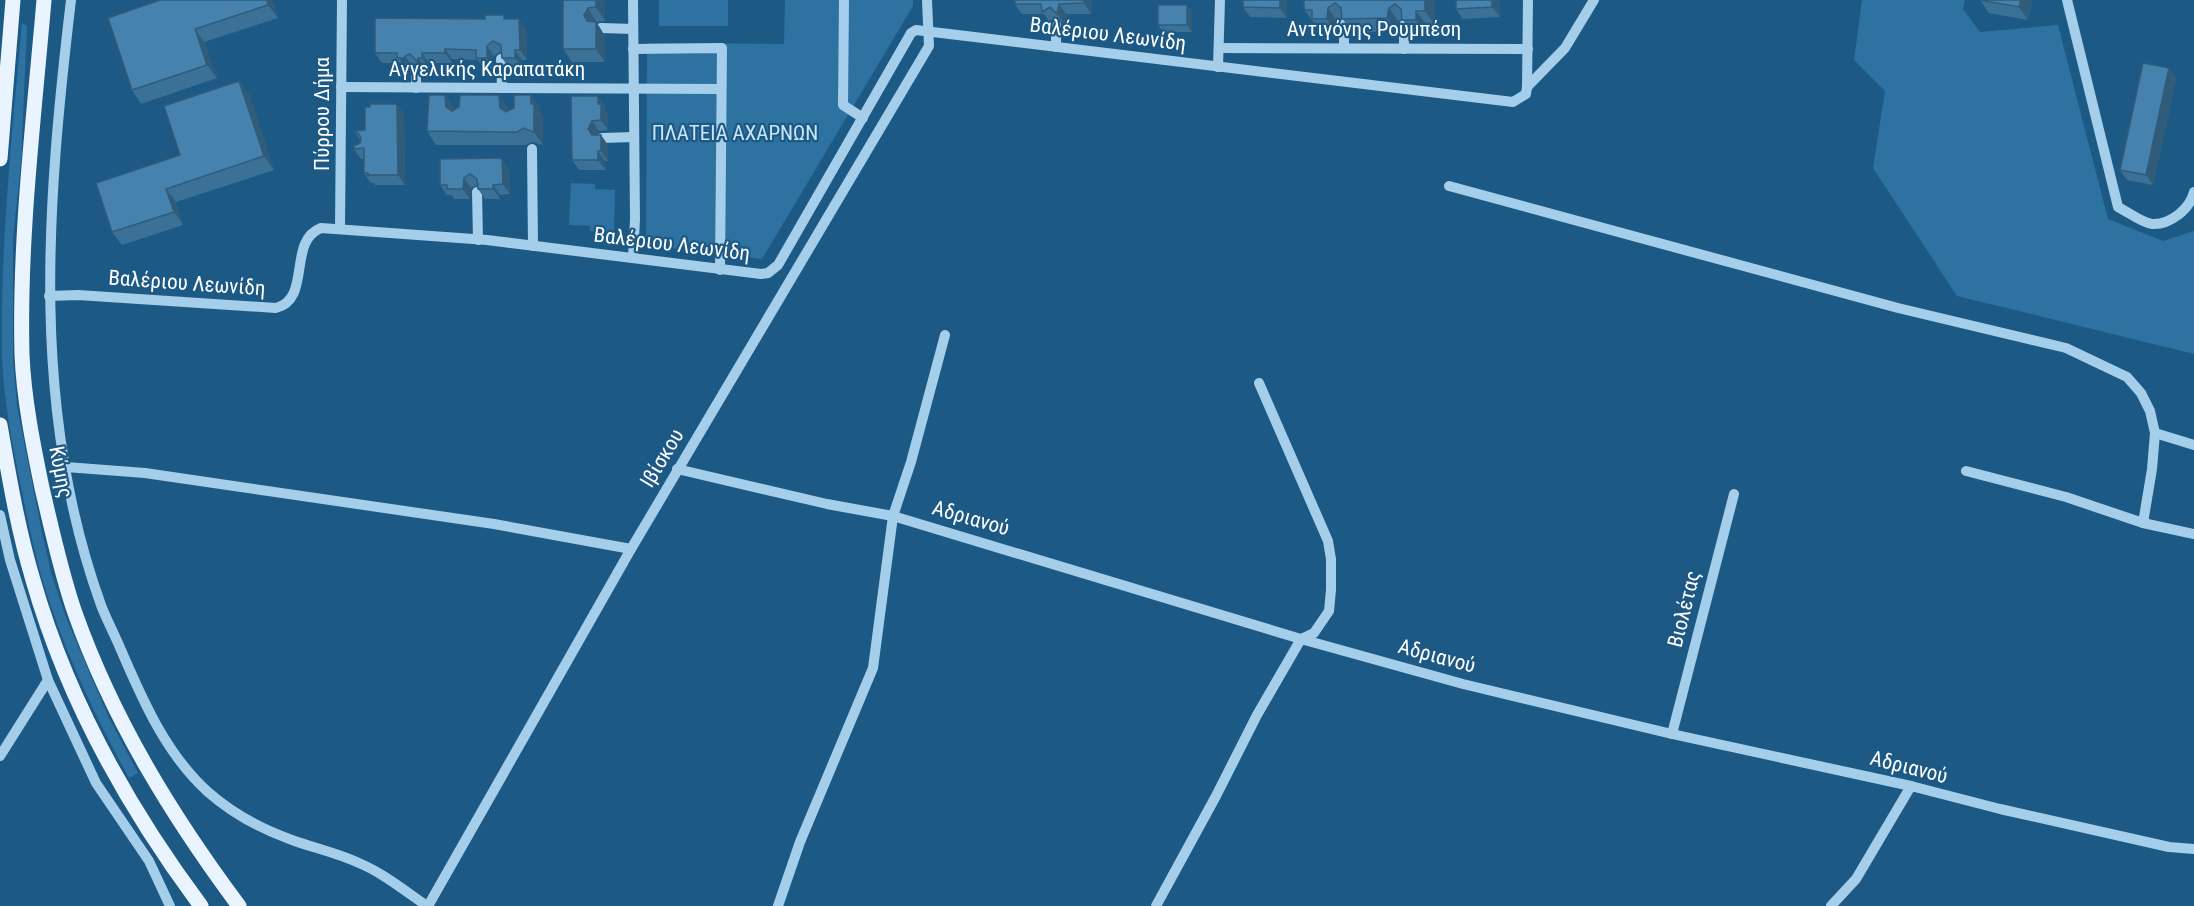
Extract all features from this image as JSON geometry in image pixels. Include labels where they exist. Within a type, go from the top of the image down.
[{"type":"main road","points":[[0,159],[13,0]]},
{"type":"main road","name":"Κύμης","points":[[44,0],[24,236],[22,357],[26,401],[51,526],[75,614],[117,713],[173,813],[202,857],[239,906]]},
{"type":"main road","points":[[0,425],[32,579],[69,681],[90,728],[126,793],[156,842],[201,906]]},
{"type":"street","points":[[71,0],[56,133],[49,296],[54,379],[66,467],[85,556],[102,608],[132,678],[174,754],[188,773],[208,792],[248,821],[278,835],[360,863],[427,906]]},
{"type":"street","name":"Πύρρου Δήμα","points":[[340,229],[346,149],[341,87],[342,0]]},
{"type":"street","points":[[633,0],[635,219],[633,258]]},
{"type":"street","points":[[844,0],[843,105],[863,118]]},
{"type":"street","name":"Ιβίσκου","points":[[427,906],[677,469],[929,46],[927,0]]},
{"type":"street","points":[[1218,67],[1220,0]]},
{"type":"street","points":[[1527,90],[1528,0]]},
{"type":"street","points":[[1527,90],[1565,48],[1594,0]]},
{"type":"street","points":[[2067,0],[2118,207],[2151,224],[2170,221],[2192,203],[2194,192]]},
{"type":"street","points":[[1344,24],[1344,48]]},
{"type":"street","points":[[1056,25],[1056,47]]},
{"type":"street","points":[[1404,25],[1404,49]]},
{"type":"street","points":[[601,28],[633,29]]},
{"type":"street","name":"Βαλέριου Λεωνίδη","points":[[49,296],[78,295],[276,308],[283,306],[293,296],[306,238],[313,231],[321,228],[478,240],[755,274],[768,273],[778,265],[911,33],[916,30],[1513,102],[1527,90]]},
{"type":"street","points":[[633,49],[722,48],[720,270]]},
{"type":"street","name":"Αντιγόνης Ρουμπέση","points":[[1220,48],[1528,49]]},
{"type":"street","points":[[501,59],[502,88]]},
{"type":"street","points":[[416,72],[416,88]]},
{"type":"street","name":"Αγγελικής Καραπατάκη","points":[[341,87],[416,88],[462,93],[502,88],[515,93],[721,89]]},
{"type":"street","points":[[602,138],[634,137]]},
{"type":"street","points":[[532,149],[533,246]]},
{"type":"street","points":[[1449,186],[1898,308],[2066,348],[2127,377],[2141,393],[2150,411],[2155,433],[2143,523]]},
{"type":"street","points":[[477,192],[478,240]]},
{"type":"street","points":[[778,906],[800,842],[873,668],[893,516],[911,462],[945,335]]},
{"type":"street","points":[[1156,906],[1257,715],[1301,639],[1314,633],[1329,611],[1332,590],[1328,541],[1259,383]]},
{"type":"street","points":[[2155,433],[2194,445]]},
{"type":"street","points":[[66,467],[146,473],[494,524],[631,549]]},
{"type":"street","name":"Αδριανού","points":[[677,469],[827,504],[893,516],[1301,639],[1463,684],[1672,734],[1911,786],[1990,807],[2169,847],[2194,849]]},
{"type":"street","points":[[1966,471],[2066,497],[2143,523],[2194,534]]},
{"type":"street","name":"Βιολέτας","points":[[1672,734],[1734,494]]},
{"type":"street","points":[[0,515],[10,560],[48,680],[96,783],[149,861],[170,906]]},
{"type":"street","points":[[0,756],[48,680]]},
{"type":"street","points":[[1832,906],[1856,879],[1911,786]]},
{"type":"green space","points":[[659,0],[728,0],[728,26],[659,26]]},
{"type":"green space","name":"ΠΛΑΤΕΙΑ ΑΧΑΡΝΩΝ","points":[[785,0],[913,0],[913,6],[762,259],[646,245],[647,43],[784,44]]},
{"type":"green space","points":[[1862,0],[1965,0],[1963,9],[1980,32],[2058,25],[2108,219],[2163,241],[2194,231],[2194,354],[1957,296],[1873,168],[1885,91],[1854,60]]},
{"type":"green space","points":[[22,23],[27,26],[21,163],[13,239],[13,359],[17,406],[52,576],[67,620],[109,718],[138,773],[129,778],[80,680],[49,602],[30,531],[7,406],[2,358],[3,274]]},
{"type":"green space","points":[[571,183],[595,184],[595,189],[615,190],[614,232],[590,231],[590,226],[569,225]]},
{"type":"building","points":[[160,0],[267,0],[268,5],[195,29],[207,65],[132,90],[108,18]]},
{"type":"building","points":[[563,0],[596,0],[596,7],[588,8],[584,15],[587,21],[596,22],[596,49],[563,49]]},
{"type":"building","points":[[1015,0],[1084,0],[1084,3],[1059,4],[1057,14],[1050,7],[1042,12],[1041,4],[1015,4]]},
{"type":"building","points":[[1243,0],[1280,0],[1280,8],[1243,7]]},
{"type":"building","points":[[1304,0],[1425,0],[1425,11],[1416,11],[1416,20],[1402,20],[1401,9],[1395,4],[1389,8],[1387,18],[1342,19],[1341,8],[1335,3],[1328,8],[1327,19],[1312,19],[1312,10],[1304,10]]},
{"type":"building","points":[[1456,0],[1492,0],[1492,7],[1456,9]]},
{"type":"building","points":[[1980,0],[2021,0],[2019,7]]},
{"type":"building","points":[[1158,5],[1187,5],[1187,25],[1158,25]]},
{"type":"building","points":[[485,15],[504,15],[504,19],[519,19],[520,50],[515,50],[515,58],[502,58],[501,45],[493,41],[487,46],[487,58],[476,58],[476,50],[445,49],[445,53],[422,53],[422,58],[418,58],[418,62],[410,54],[405,56],[401,62],[402,58],[397,58],[397,53],[375,53],[375,18],[485,19]]},
{"type":"building","points":[[2143,63],[2169,68],[2146,175],[2120,170]]},
{"type":"building","points":[[239,81],[264,156],[166,189],[174,212],[112,232],[96,183],[180,155],[164,106]]},
{"type":"building","points":[[429,95],[445,95],[446,107],[452,111],[459,107],[460,95],[499,95],[500,108],[506,112],[514,108],[514,95],[531,95],[531,104],[534,104],[534,132],[523,128],[517,132],[427,131]]},
{"type":"building","points":[[571,96],[598,96],[598,104],[601,104],[601,120],[592,121],[588,129],[592,135],[601,135],[601,151],[598,151],[598,160],[572,160]]},
{"type":"building","points":[[370,104],[397,104],[398,175],[364,173],[364,148],[354,149],[354,146],[360,143],[361,138],[354,131],[365,130],[365,107],[370,107]]},
{"type":"building","points":[[502,158],[503,184],[493,185],[493,189],[478,189],[477,179],[470,174],[464,178],[463,189],[447,189],[447,185],[440,185],[440,159]]}]
